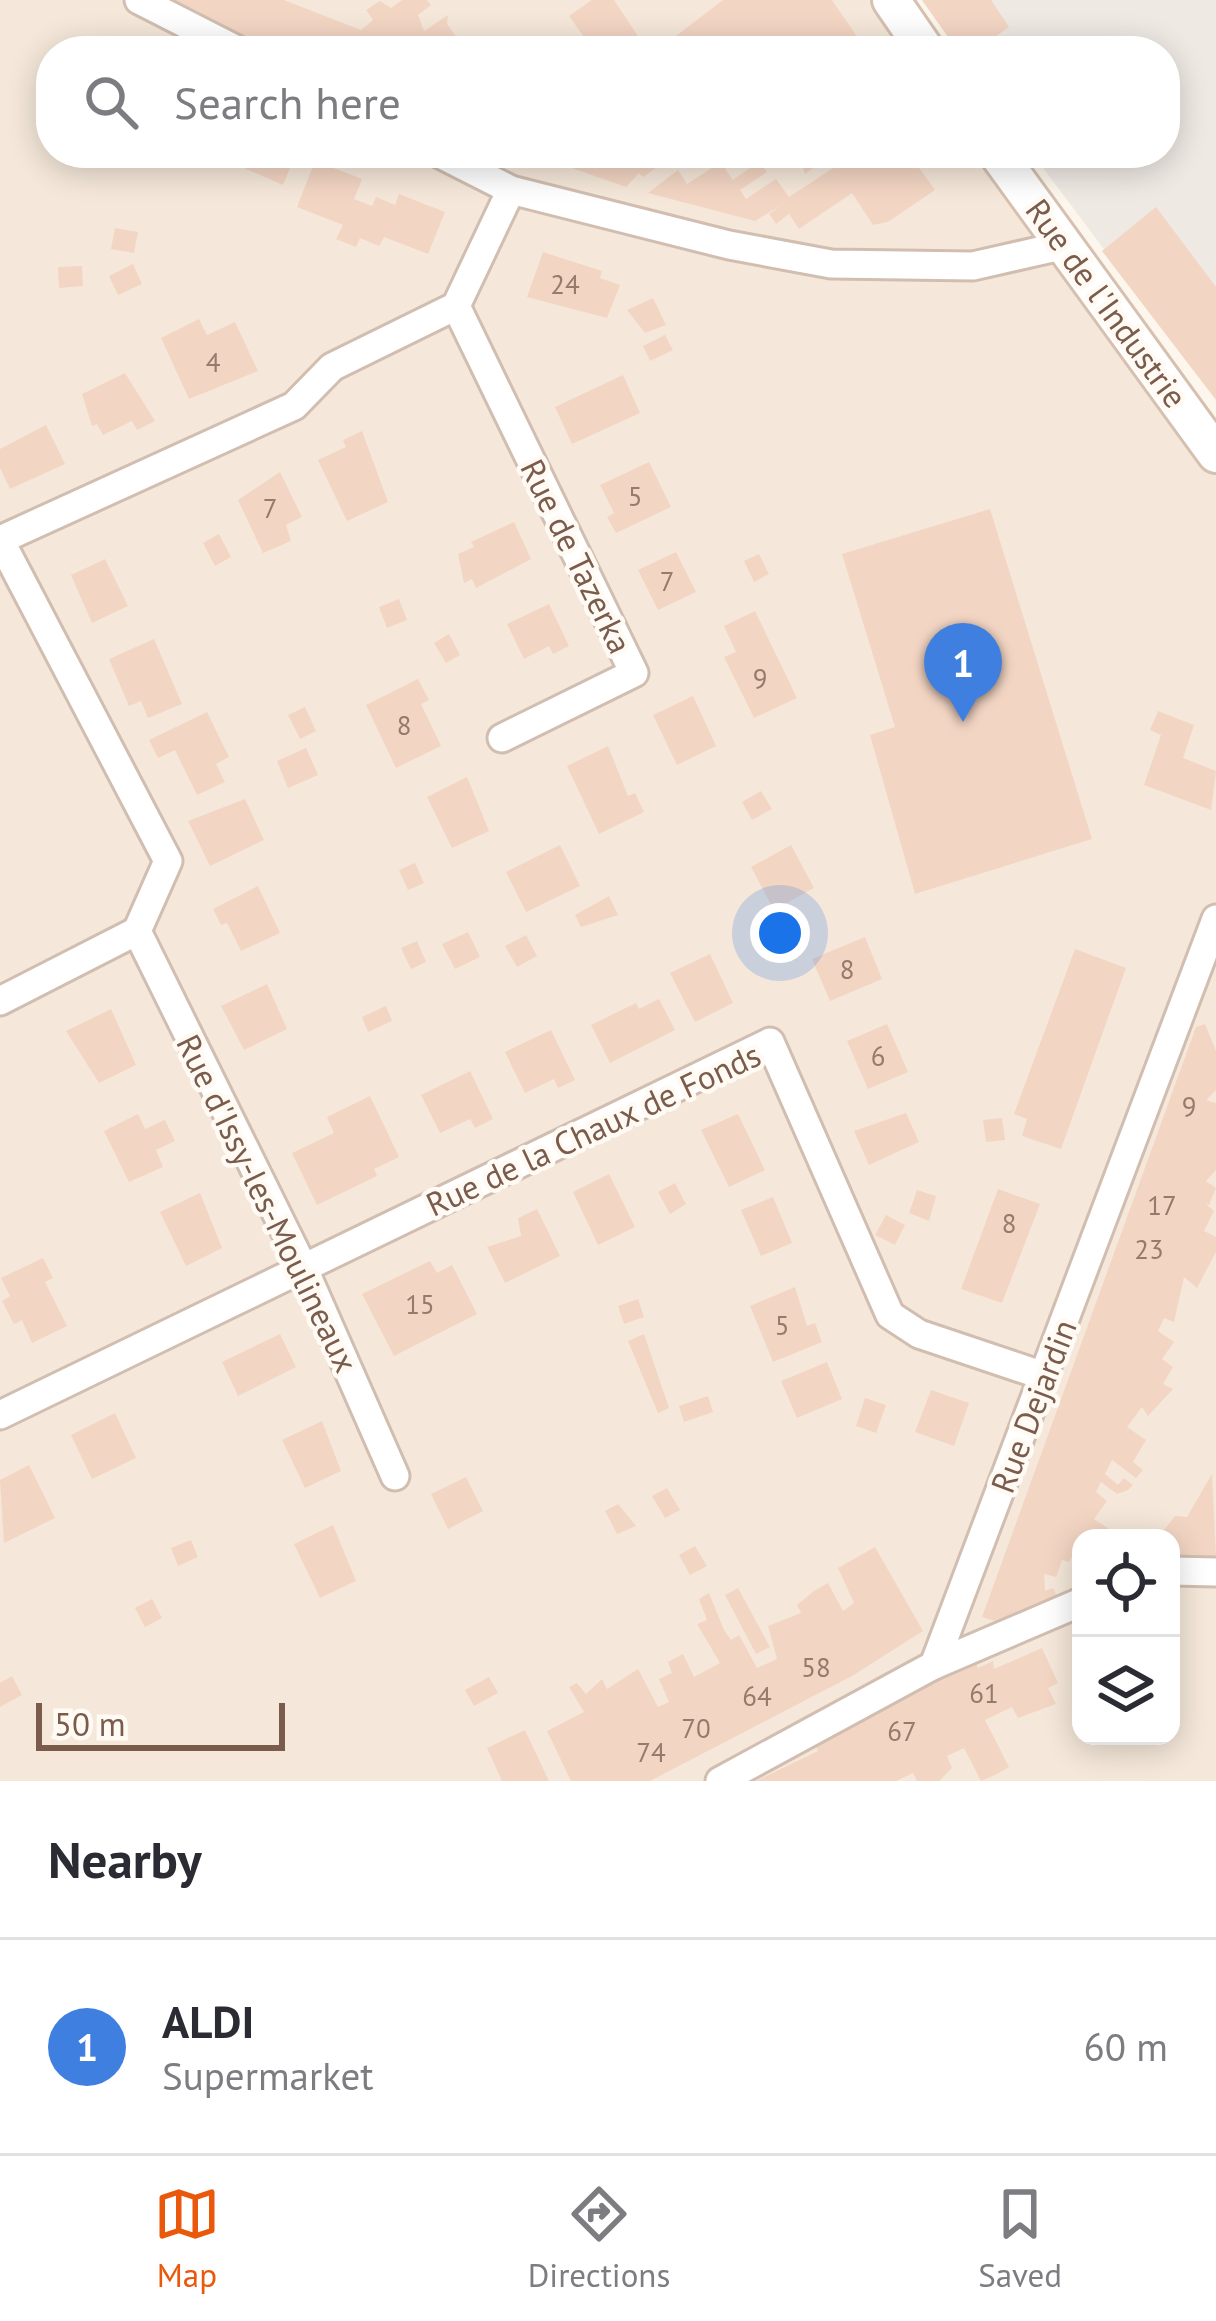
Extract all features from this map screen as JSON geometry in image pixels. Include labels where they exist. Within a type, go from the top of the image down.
[{"type":"main road","points":[[891,0],[916,36]]},
{"type":"main road","name":"Rue de l'Industrie","points":[[1008,168],[1216,454]]},
{"type":"street","points":[[139,0],[210,36]]},
{"type":"street","points":[[468,168],[511,190],[729,245],[831,264],[973,266],[1061,245]]},
{"type":"street","points":[[0,1001],[136,932],[168,861],[0,540],[294,406],[332,367],[456,306],[511,190]]},
{"type":"street","name":"Rue de Tazerka","points":[[456,306],[634,673],[502,737]]},
{"type":"street","name":"Rue Dejardin","points":[[934,1665],[1216,919]]},
{"type":"street","name":"Rue d'Issy-les-Moulineaux","points":[[136,932],[303,1267],[395,1476]]},
{"type":"street","name":"Rue de la Chaux de Fonds","points":[[0,1415],[770,1042],[890,1316],[919,1334],[1044,1376]]},
{"type":"street","points":[[1180,1571],[1216,1572]]},
{"type":"street","points":[[720,1781],[934,1665],[1072,1606]]},
{"type":"shaded area","points":[[0,0],[906,0],[931,36],[36,36],[36,168],[1024,168],[1216,443],[1216,1781],[0,1781]]},
{"type":"shaded area","points":[[922,0],[1216,0],[1216,399],[1043,168],[1180,168],[1180,36],[947,36]]},
{"type":"building","points":[[157,0],[284,0],[361,30],[373,20],[366,10],[380,1],[391,8],[402,0],[427,0],[431,5],[418,15],[424,31],[448,15],[447,24],[456,36],[237,36]]},
{"type":"building","points":[[592,0],[614,0],[638,36],[583,36],[569,16]]},
{"type":"building","points":[[723,0],[832,0],[857,36],[712,35],[676,36]]},
{"type":"building","points":[[922,0],[991,0],[1009,27],[996,36],[947,36]]},
{"type":"building","points":[[244,168],[290,168],[283,185]]},
{"type":"building","points":[[312,168],[333,168],[362,179],[354,199],[372,206],[376,197],[395,205],[399,194],[445,212],[428,254],[384,237],[379,246],[360,238],[356,247],[336,239],[343,225],[297,207]]},
{"type":"building","points":[[572,168],[656,168],[643,177],[639,173],[626,187]]},
{"type":"building","points":[[712,168],[727,168],[733,180],[750,168],[764,168],[767,172],[740,190],[746,199],[776,179],[789,197],[833,168],[919,168],[935,190],[888,222],[873,225],[852,193],[799,229],[789,214],[776,224],[769,214],[783,204],[755,221],[648,193],[678,170],[687,184]]},
{"type":"building","points":[[1156,207],[1216,287],[1216,400],[1102,251]]},
{"type":"building","points":[[115,228],[138,232],[134,253],[111,249]]},
{"type":"building","points":[[543,252],[602,271],[600,278],[620,285],[607,318],[527,297]]},
{"type":"building","points":[[133,264],[142,284],[118,295],[109,276]]},
{"type":"building","points":[[82,266],[83,286],[59,288],[58,267]]},
{"type":"building","points":[[653,298],[666,325],[645,333],[627,310]]},
{"type":"building","points":[[199,319],[207,335],[235,322],[258,371],[189,399],[161,338]]},
{"type":"building","points":[[665,335],[673,350],[650,361],[643,346]]},
{"type":"building","points":[[125,373],[155,421],[137,430],[132,421],[103,435],[97,424],[92,426],[82,394]]},
{"type":"building","points":[[623,375],[640,413],[572,444],[555,407]]},
{"type":"building","points":[[46,425],[65,464],[10,489],[0,468],[0,449]]},
{"type":"building","points":[[362,431],[388,502],[347,521],[318,460],[346,447],[343,440]]},
{"type":"building","points":[[649,462],[671,507],[616,533],[607,517],[614,513],[600,485]]},
{"type":"building","points":[[280,472],[302,517],[286,525],[291,541],[263,553],[238,500]]},
{"type":"building","points":[[990,509],[1092,839],[915,894],[870,735],[895,727],[842,554]]},
{"type":"building","points":[[514,522],[531,559],[476,588],[472,579],[464,583],[458,554],[474,547],[471,542]]},
{"type":"building","points":[[219,534],[231,557],[215,566],[203,543]]},
{"type":"building","points":[[676,552],[696,592],[658,610],[638,570]]},
{"type":"building","points":[[759,554],[769,574],[754,582],[744,561]]},
{"type":"building","points":[[105,559],[128,606],[92,623],[71,575]]},
{"type":"building","points":[[399,599],[407,620],[387,628],[379,607]]},
{"type":"building","points":[[549,604],[569,646],[553,654],[549,646],[524,659],[507,624]]},
{"type":"building","points":[[755,611],[797,698],[754,718],[724,657],[736,652],[724,626]]},
{"type":"building","points":[[449,634],[460,655],[446,663],[434,643]]},
{"type":"building","points":[[154,639],[182,704],[148,718],[141,701],[129,706],[109,659]]},
{"type":"building","points":[[418,679],[429,700],[421,704],[441,746],[396,768],[366,705]]},
{"type":"building","points":[[693,696],[716,746],[677,765],[653,715]]},
{"type":"building","points":[[305,707],[316,731],[300,739],[288,715]]},
{"type":"building","points":[[1158,711],[1194,725],[1183,758],[1216,771],[1211,810],[1144,785],[1161,735],[1150,730]]},
{"type":"building","points":[[207,712],[229,757],[216,764],[225,782],[197,795],[175,750],[158,758],[149,740]]},
{"type":"building","points":[[608,746],[628,796],[635,793],[644,812],[599,834],[567,766]]},
{"type":"building","points":[[306,748],[318,775],[288,788],[277,761]]},
{"type":"building","points":[[467,777],[489,831],[452,848],[427,797]]},
{"type":"building","points":[[761,791],[772,809],[752,820],[742,802]]},
{"type":"building","points":[[245,799],[264,840],[210,866],[188,821]]},
{"type":"building","points":[[560,845],[580,886],[526,912],[506,872]]},
{"type":"building","points":[[791,845],[814,888],[774,910],[751,867]]},
{"type":"building","points":[[415,863],[424,883],[408,890],[399,870]]},
{"type":"building","points":[[258,886],[280,933],[241,951],[227,923],[221,925],[213,909]]},
{"type":"building","points":[[609,896],[618,915],[581,927],[575,915]]},
{"type":"building","points":[[468,932],[480,957],[455,969],[442,944]]},
{"type":"building","points":[[526,935],[537,956],[517,967],[505,946]]},
{"type":"building","points":[[865,937],[882,979],[830,1001],[812,959]]},
{"type":"building","points":[[417,941],[426,962],[411,969],[401,948]]},
{"type":"building","points":[[1075,949],[1126,968],[1061,1149],[1022,1136],[1027,1119],[1014,1114]]},
{"type":"building","points":[[710,954],[733,1003],[695,1022],[670,973]]},
{"type":"building","points":[[267,984],[287,1029],[244,1050],[221,1006]]},
{"type":"building","points":[[659,999],[675,1030],[610,1063],[591,1025],[636,1003],[639,1009]]},
{"type":"building","points":[[386,1006],[392,1021],[368,1032],[362,1017]]},
{"type":"building","points":[[111,1009],[136,1065],[99,1083],[66,1031]]},
{"type":"building","points":[[887,1024],[908,1072],[868,1089],[847,1041]]},
{"type":"building","points":[[1205,1024],[1216,1051],[1216,1090],[1206,1100],[1216,1103],[1216,1170],[1206,1181],[1216,1188],[1209,1205],[1205,1203],[1214,1211],[1204,1231],[1216,1237],[1216,1252],[1197,1288],[1184,1277],[1174,1322],[1164,1318],[1158,1331],[1174,1342],[1162,1359],[1173,1367],[1163,1384],[1173,1389],[1148,1416],[1142,1407],[1127,1427],[1146,1440],[1133,1462],[1143,1470],[1136,1478],[1112,1460],[1105,1474],[1118,1485],[1124,1478],[1133,1485],[1117,1494],[1101,1482],[1096,1492],[1107,1501],[1094,1519],[1109,1529],[1072,1529],[1069,1562],[1062,1560],[1056,1577],[1044,1574],[1045,1591],[1053,1588],[1056,1594],[995,1621],[982,1617],[1196,1027]]},
{"type":"building","points":[[551,1030],[575,1080],[558,1088],[554,1079],[525,1093],[505,1052]]},
{"type":"building","points":[[470,1071],[493,1119],[475,1128],[470,1119],[440,1133],[421,1095]]},
{"type":"building","points":[[370,1096],[399,1157],[374,1169],[377,1176],[317,1205],[292,1153],[334,1133],[327,1117]]},
{"type":"building","points":[[906,1113],[919,1142],[869,1165],[854,1131]]},
{"type":"building","points":[[138,1114],[145,1129],[165,1120],[175,1141],[156,1150],[163,1167],[129,1182],[104,1131]]},
{"type":"building","points":[[738,1114],[765,1170],[729,1187],[701,1130]]},
{"type":"building","points":[[1002,1118],[1005,1140],[986,1142],[983,1120]]},
{"type":"building","points":[[609,1174],[635,1227],[598,1245],[573,1192]]},
{"type":"building","points":[[675,1183],[686,1204],[670,1214],[658,1192]]},
{"type":"building","points":[[998,1189],[1040,1204],[1002,1303],[961,1289]]},
{"type":"building","points":[[917,1190],[936,1196],[929,1221],[909,1213]]},
{"type":"building","points":[[200,1193],[222,1248],[186,1266],[160,1212]]},
{"type":"building","points":[[773,1197],[792,1243],[761,1256],[741,1210]]},
{"type":"building","points":[[537,1209],[560,1256],[505,1283],[487,1247],[521,1236],[518,1218]]},
{"type":"building","points":[[886,1215],[905,1225],[895,1245],[875,1235]]},
{"type":"building","points":[[43,1258],[53,1278],[45,1282],[67,1326],[32,1343],[22,1320],[14,1324],[2,1301],[10,1296],[1,1278]]},
{"type":"building","points":[[430,1261],[437,1273],[452,1265],[477,1314],[394,1356],[362,1294]]},
{"type":"building","points":[[795,1287],[807,1326],[815,1323],[822,1342],[773,1362],[750,1306]]},
{"type":"building","points":[[638,1299],[644,1317],[624,1324],[618,1306]]},
{"type":"building","points":[[280,1334],[296,1367],[238,1396],[222,1362]]},
{"type":"building","points":[[644,1334],[669,1408],[658,1413],[628,1341]]},
{"type":"building","points":[[827,1362],[842,1399],[797,1418],[781,1381]]},
{"type":"building","points":[[931,1390],[969,1403],[954,1446],[915,1432]]},
{"type":"building","points":[[708,1396],[713,1412],[684,1422],[679,1406]]},
{"type":"building","points":[[865,1398],[886,1405],[876,1433],[856,1426]]},
{"type":"building","points":[[115,1413],[136,1458],[92,1479],[71,1435]]},
{"type":"building","points":[[322,1421],[341,1471],[305,1488],[282,1440]]},
{"type":"building","points":[[29,1465],[55,1518],[4,1543],[0,1480]]},
{"type":"building","points":[[1212,1474],[1216,1558],[1180,1555],[1180,1529],[1165,1529],[1175,1516],[1187,1517]]},
{"type":"building","points":[[466,1477],[483,1511],[448,1529],[431,1494]]},
{"type":"building","points":[[667,1488],[680,1510],[665,1518],[652,1496]]},
{"type":"building","points":[[618,1504],[636,1526],[617,1534],[605,1511]]},
{"type":"building","points":[[333,1525],[356,1581],[320,1598],[294,1544]]},
{"type":"building","points":[[191,1540],[198,1557],[178,1566],[171,1548]]},
{"type":"building","points":[[695,1546],[707,1566],[690,1575],[679,1555]]},
{"type":"building","points":[[875,1547],[923,1631],[852,1676],[650,1781],[571,1781],[547,1731],[584,1712],[569,1687],[577,1683],[586,1694],[602,1679],[607,1689],[638,1669],[658,1707],[669,1702],[659,1679],[672,1673],[668,1662],[683,1654],[694,1677],[720,1663],[697,1624],[707,1620],[699,1599],[709,1593],[724,1630],[731,1640],[739,1635],[757,1668],[777,1659],[768,1626],[801,1613],[797,1605],[828,1583],[843,1611],[854,1603],[838,1568]]},
{"type":"building","points":[[738,1588],[770,1647],[756,1654],[725,1595]]},
{"type":"building","points":[[152,1599],[162,1618],[145,1627],[135,1608]]},
{"type":"building","points":[[1042,1648],[1058,1683],[1048,1688],[1056,1704],[1018,1718],[1012,1707],[985,1720],[1009,1767],[995,1775],[981,1781],[964,1748],[947,1756],[952,1768],[939,1781],[917,1781],[913,1773],[896,1781],[756,1781],[818,1751],[815,1743],[950,1670],[974,1659],[978,1668],[993,1661],[994,1669]]},
{"type":"building","points":[[12,1676],[22,1695],[0,1707],[0,1683]]},
{"type":"building","points":[[489,1677],[498,1693],[474,1706],[465,1690]]},
{"type":"building","points":[[525,1730],[549,1781],[502,1781],[487,1748]]},
{"type":"place","name":"ALDI","points":[[963,722]]}]
